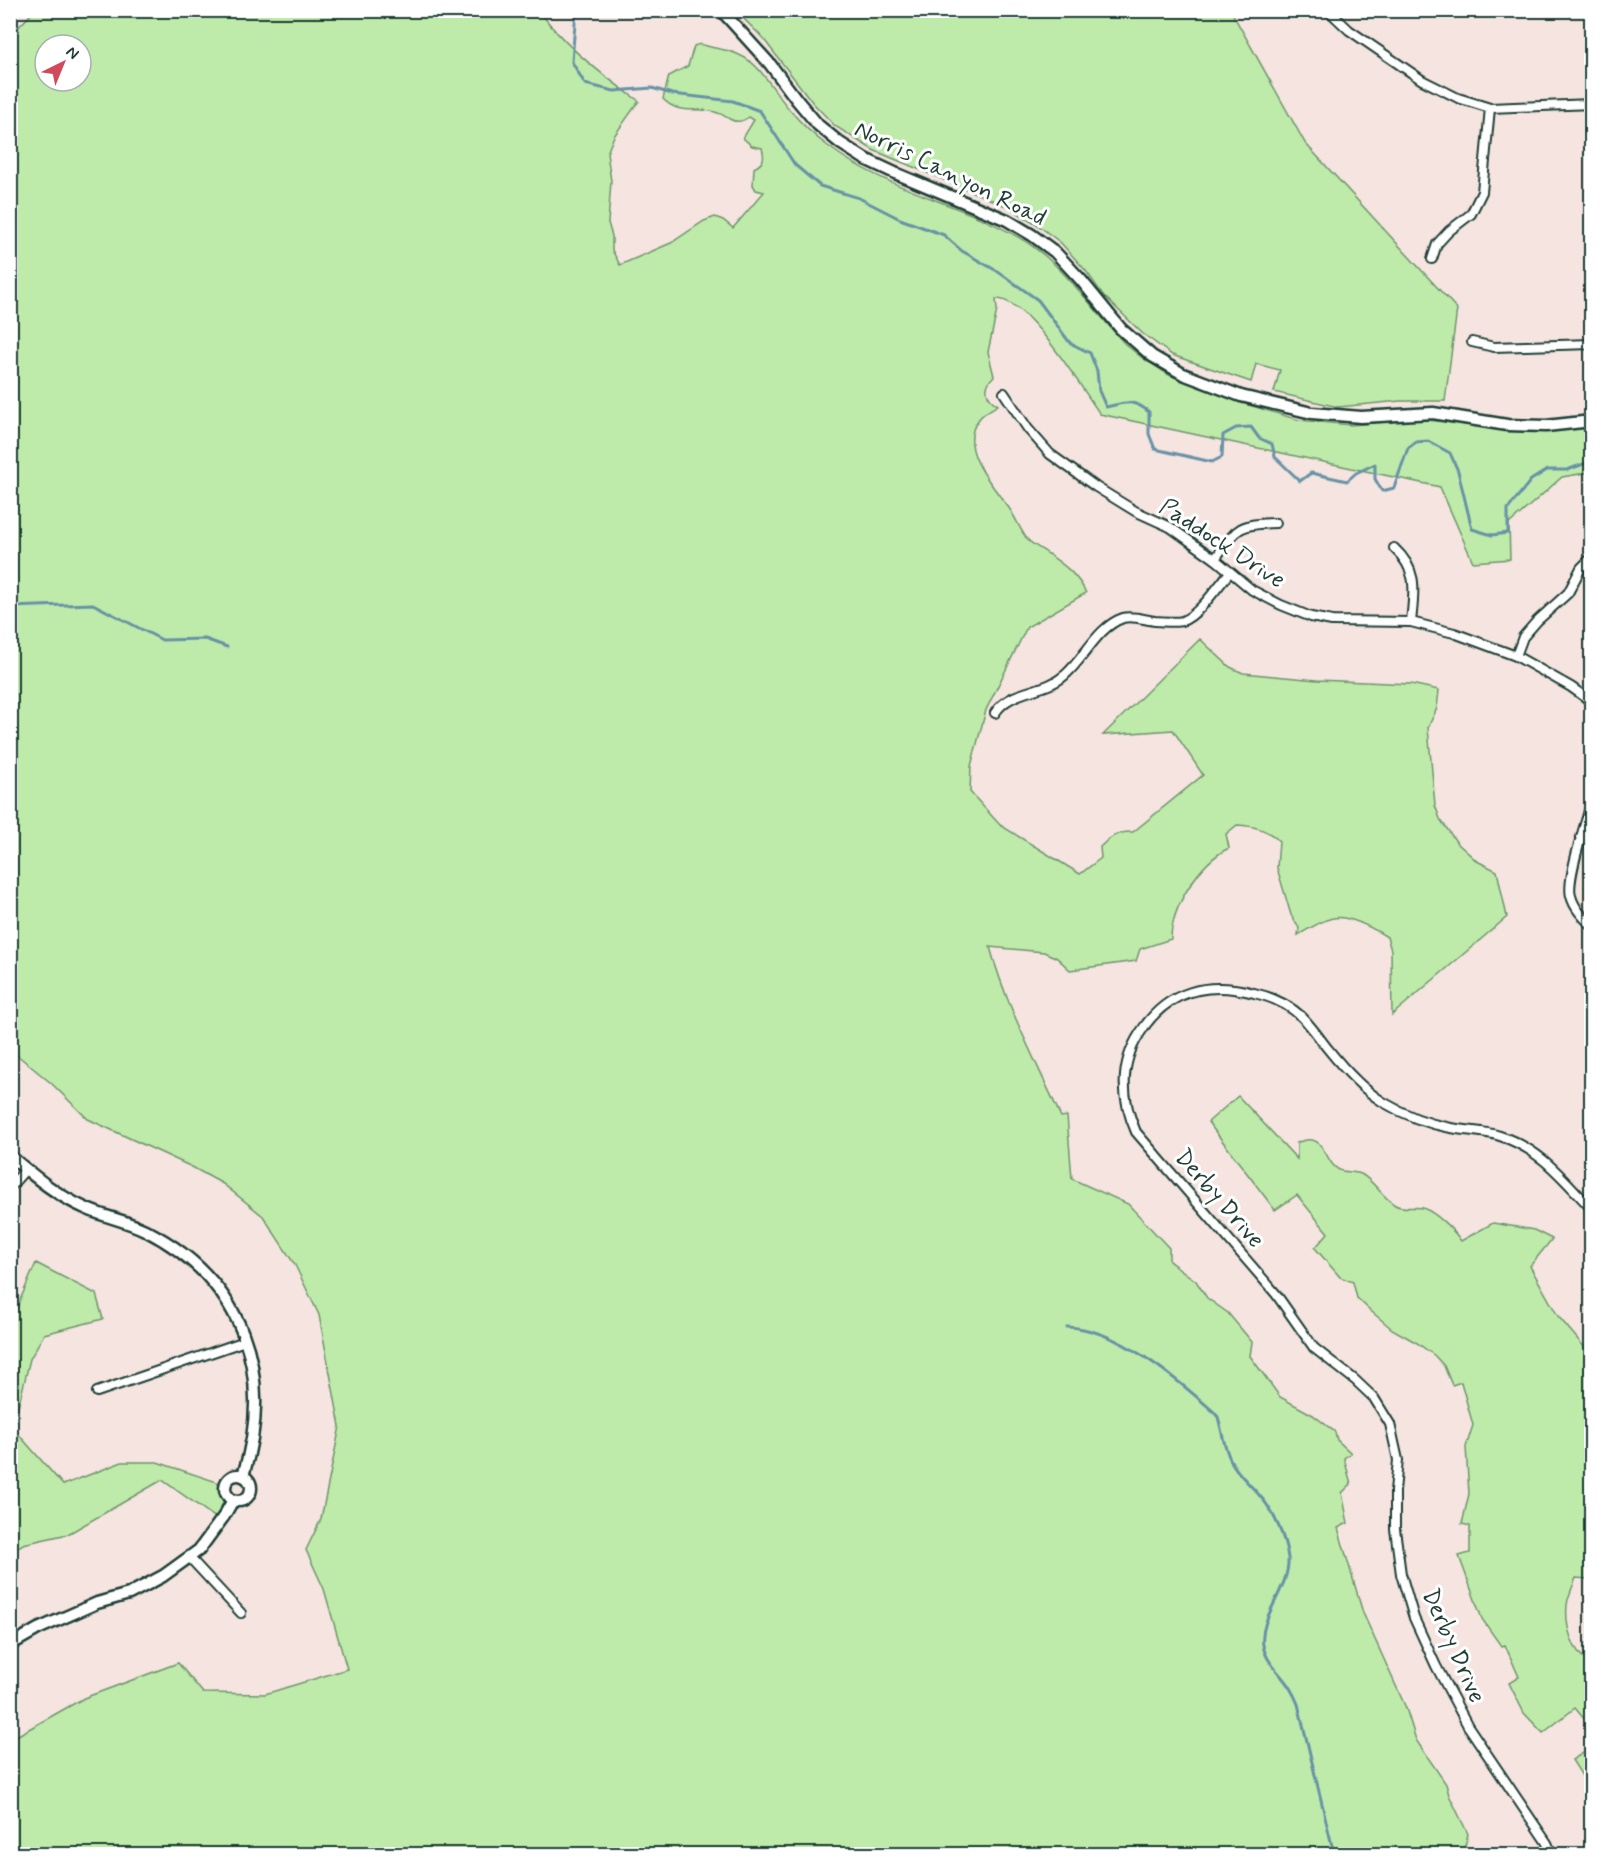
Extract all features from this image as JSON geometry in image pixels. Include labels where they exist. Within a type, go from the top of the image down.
[{"type":"street","name":"Norris Canyon Road","points":[[721,10],[770,64],[818,125],[840,143],[875,164],[1007,220],[1032,235],[1055,252],[1075,273],[1121,329],[1152,356],[1183,374],[1241,396],[1312,414],[1361,417],[1434,413],[1507,425],[1546,426],[1592,421]]},
{"type":"street","points":[[1328,10],[1349,30],[1422,80],[1458,98],[1490,108],[1592,104]]},
{"type":"street","points":[[1432,258],[1437,244],[1449,231],[1471,214],[1482,192],[1490,108]]},
{"type":"street","points":[[1472,342],[1494,347],[1592,344]]},
{"type":"street","name":"Paddock Drive","points":[[1004,393],[1028,429],[1050,454],[1135,511],[1170,527],[1215,559],[1252,590],[1311,617],[1332,621],[1411,622],[1455,633],[1516,656],[1571,687],[1592,702]]},
{"type":"street","points":[[1215,559],[1228,540],[1240,528],[1250,524],[1276,523]]},
{"type":"street","points":[[1394,548],[1402,555],[1411,570],[1414,590],[1411,622]]},
{"type":"street","points":[[1516,656],[1523,637],[1568,593],[1581,567],[1592,557]]},
{"type":"street","points":[[995,713],[1009,698],[1046,687],[1065,675],[1113,623],[1126,617],[1182,621],[1195,612],[1230,572]]},
{"type":"street","points":[[1592,801],[1570,878],[1570,895],[1577,910],[1592,926]]},
{"type":"street","name":"Derby Drive","points":[[1552,1854],[1547,1843],[1468,1726],[1414,1618],[1401,1574],[1395,1529],[1398,1460],[1390,1424],[1374,1398],[1314,1348],[1276,1294],[1136,1132],[1124,1099],[1126,1069],[1134,1042],[1148,1020],[1161,1007],[1180,996],[1214,987],[1233,987],[1270,997],[1302,1017],[1341,1065],[1382,1102],[1403,1113],[1448,1128],[1499,1136],[1527,1148],[1546,1161],[1592,1209]]},
{"type":"street","points":[[10,1156],[39,1181],[68,1200],[144,1230],[190,1260],[212,1281],[227,1301],[249,1350],[256,1400],[254,1428],[243,1476]]},
{"type":"street","points":[[10,1187],[26,1169]]},
{"type":"street","points":[[97,1392],[245,1341]]},
{"type":"street","points":[[243,1476],[250,1482],[249,1496],[242,1501],[233,1500],[226,1492],[227,1482],[232,1477],[243,1476]]},
{"type":"street","points":[[10,1645],[38,1629],[87,1608],[129,1594],[163,1576],[199,1550],[233,1500]]},
{"type":"street","points":[[190,1558],[241,1613]]},
{"type":"green space","points":[[32,10],[540,11],[572,48],[639,101],[614,136],[607,153],[611,181],[608,223],[612,236],[612,250],[620,265],[671,243],[704,221],[715,217],[733,228],[764,192],[756,190],[753,185],[754,168],[763,160],[762,148],[752,146],[743,138],[754,120],[749,117],[742,121],[734,121],[710,111],[676,108],[663,99],[669,76],[688,66],[694,46],[702,45],[730,51],[751,62],[802,124],[850,161],[873,174],[997,226],[1036,248],[1076,287],[1125,344],[1169,375],[1242,403],[1299,420],[1351,425],[1420,419],[1515,431],[1591,428],[1591,472],[1562,477],[1509,524],[1510,559],[1473,562],[1440,487],[1100,414],[1038,328],[1009,302],[996,299],[997,310],[988,352],[994,376],[988,384],[987,392],[990,399],[998,405],[979,419],[973,430],[974,454],[979,466],[1009,508],[1025,537],[1068,569],[1086,593],[1027,627],[986,710],[971,766],[970,792],[1000,825],[1080,874],[1101,858],[1100,847],[1107,840],[1115,835],[1133,832],[1203,775],[1173,730],[1103,735],[1200,639],[1230,667],[1243,673],[1317,680],[1411,684],[1439,690],[1437,708],[1428,728],[1435,805],[1440,819],[1457,843],[1477,861],[1497,871],[1507,917],[1392,1015],[1391,950],[1387,937],[1361,923],[1339,918],[1325,920],[1298,935],[1299,928],[1291,915],[1277,868],[1279,841],[1265,831],[1249,826],[1237,825],[1226,834],[1229,848],[1208,864],[1189,887],[1176,913],[1171,939],[1140,949],[1136,961],[1070,970],[1057,958],[1044,952],[990,947],[1004,991],[1022,1033],[1061,1117],[1067,1116],[1072,1179],[1128,1204],[1169,1248],[1169,1261],[1196,1281],[1207,1298],[1228,1313],[1252,1342],[1250,1356],[1280,1397],[1313,1415],[1335,1432],[1337,1440],[1351,1453],[1344,1458],[1351,1484],[1342,1493],[1348,1523],[1338,1528],[1363,1613],[1406,1708],[1416,1740],[1446,1784],[1468,1834],[1463,1854],[11,1854],[11,1739],[84,1698],[178,1663],[203,1693],[265,1694],[347,1669],[324,1589],[306,1550],[321,1519],[340,1426],[319,1315],[295,1265],[263,1216],[223,1184],[192,1167],[88,1119],[51,1083],[11,1050],[10,36],[33,12]]},
{"type":"green space","points":[[736,11],[1231,11],[1305,143],[1457,309],[1445,401],[1400,401],[1338,407],[1274,392],[1280,370],[1256,364],[1251,382],[1172,355],[1142,333],[1103,295],[1086,271],[1061,243],[1035,223],[1006,206],[873,150],[835,126],[813,103],[762,37]]},
{"type":"green space","points":[[1238,1096],[1297,1159],[1297,1143],[1307,1140],[1320,1144],[1336,1168],[1365,1176],[1395,1205],[1428,1210],[1444,1222],[1461,1241],[1493,1223],[1534,1230],[1552,1239],[1530,1266],[1558,1316],[1591,1355],[1592,1487],[1589,1517],[1592,1557],[1589,1579],[1576,1578],[1568,1598],[1567,1622],[1571,1638],[1579,1653],[1591,1664],[1591,1727],[1575,1708],[1543,1733],[1524,1713],[1509,1683],[1519,1677],[1505,1645],[1501,1646],[1482,1619],[1459,1556],[1470,1553],[1470,1526],[1462,1524],[1469,1494],[1466,1447],[1473,1425],[1461,1382],[1452,1385],[1444,1366],[1435,1356],[1392,1329],[1357,1298],[1353,1282],[1340,1277],[1315,1248],[1328,1233],[1297,1195],[1275,1210],[1208,1122]]},
{"type":"green space","points":[[36,1263],[96,1294],[103,1319],[44,1334],[30,1359],[13,1428],[63,1485],[122,1462],[157,1462],[220,1483],[223,1503],[216,1518],[162,1480],[68,1534],[23,1544],[11,1553],[11,1321]]},
{"type":"green space","points":[[1591,1748],[1591,1790],[1572,1760]]},
{"type":"green space","points":[[1591,1790],[1591,1803],[1587,1795]]},
{"type":"waterway","points":[[576,10],[572,62],[585,84],[614,91],[652,88],[672,94],[733,101],[760,111],[795,165],[820,186],[859,198],[900,219],[944,235],[962,251],[997,271],[1038,300],[1070,343],[1090,353],[1097,371],[1099,391],[1106,407],[1133,403],[1149,412],[1149,434],[1155,449],[1212,462],[1222,457],[1223,435],[1236,428],[1251,427],[1259,438],[1272,444],[1275,457],[1300,481],[1311,473],[1347,481],[1356,473],[1375,464],[1375,479],[1382,491],[1394,488],[1408,448],[1416,442],[1428,441],[1450,453],[1458,471],[1472,529],[1492,535],[1508,533],[1508,509],[1531,480],[1547,470],[1567,470],[1592,461]]},
{"type":"waterway","points":[[10,607],[93,604],[162,640],[205,639],[227,647]]},
{"type":"waterway","points":[[1067,1327],[1106,1336],[1126,1346],[1164,1371],[1214,1412],[1218,1417],[1227,1451],[1234,1466],[1265,1502],[1274,1517],[1282,1534],[1288,1558],[1284,1580],[1263,1634],[1264,1651],[1290,1688],[1298,1704],[1334,1854]]}]
